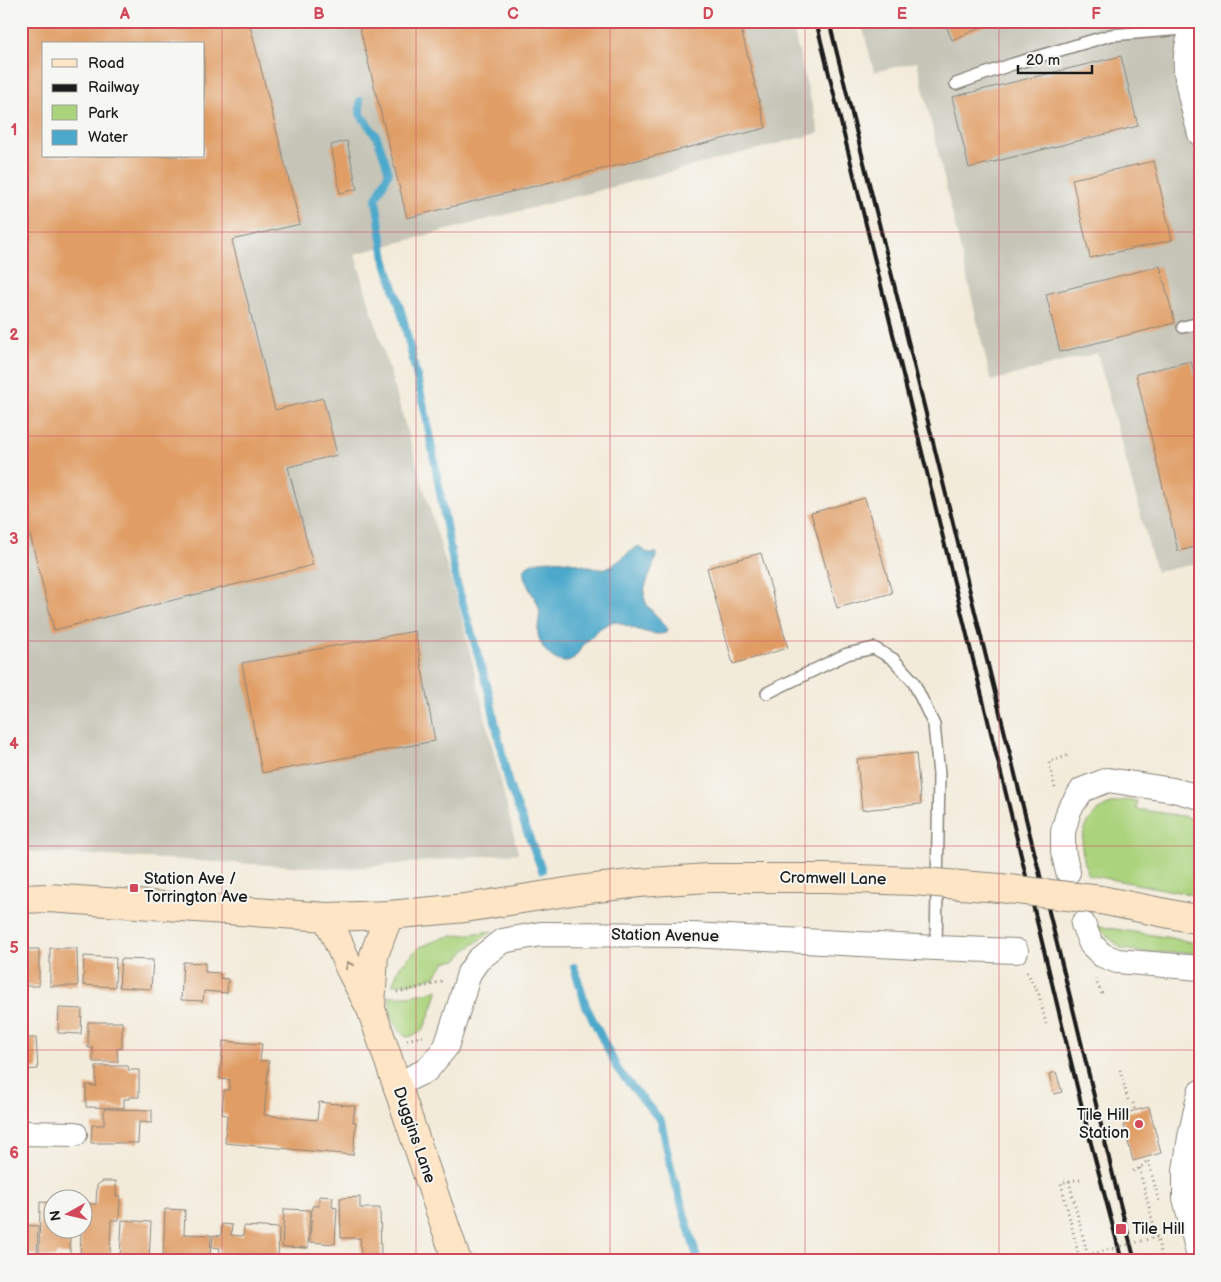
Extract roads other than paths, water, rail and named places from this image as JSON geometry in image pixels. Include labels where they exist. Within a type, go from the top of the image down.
[{"type":"street","points":[[1196,25],[1186,47],[1185,58],[1186,71],[1200,134]]},
{"type":"street","points":[[1068,872],[1063,851],[1063,832],[1069,810],[1082,790],[1108,780],[1173,790],[1200,797]]},
{"type":"street","name":"Cromwell Lane","points":[[390,915],[465,908],[579,890],[639,883],[706,878],[818,878],[914,881],[1000,888],[1101,900],[1200,920]]},
{"type":"street","points":[[21,899],[48,898],[327,917],[390,915]]},
{"type":"street","name":"Duggins Lane","points":[[371,1009],[374,956],[390,915]]},
{"type":"street","name":"Duggins Lane","points":[[327,917],[350,969],[371,1009],[458,1261]]},
{"type":"street","points":[[1082,924],[1091,944],[1102,954],[1117,961],[1200,968]]},
{"type":"street","name":"Station Avenue","points":[[396,1085],[427,1070],[446,1047],[469,973],[478,960],[502,941],[541,934],[692,935],[1016,951]]},
{"type":"street","points":[[1200,1092],[1185,1171],[1185,1198],[1200,1261]]},
{"type":"street","points":[[21,1132],[74,1134]]},
{"type":"lane","points":[[956,84],[1013,64],[1111,35],[1196,25]]},
{"type":"lane","points":[[1183,326],[1200,322]]},
{"type":"lane","points":[[767,693],[847,654],[874,648],[893,659],[913,681],[934,725],[939,774],[936,948]]},
{"type":"water","points":[[639,546],[646,552],[657,553],[645,587],[644,597],[647,605],[666,627],[667,632],[662,634],[648,633],[614,621],[597,631],[570,661],[561,661],[552,657],[544,649],[539,639],[539,608],[524,575],[526,567],[535,562],[550,560],[572,562],[598,569],[606,568]]},
{"type":"waterway","points":[[360,101],[360,114],[377,137],[389,172],[376,199],[385,259],[403,318],[426,415],[456,580],[488,689],[509,785],[542,870]]},
{"type":"waterway","points":[[574,967],[586,1006],[618,1070],[661,1121],[671,1168],[698,1261]]},
{"type":"railway","points":[[816,21],[1088,1132],[1122,1261]]},
{"type":"railway","points":[[829,21],[1135,1261]]},
{"type":"place","name":"Station Ave / Torrington Ave","points":[[134,888]]},
{"type":"place","name":"Tile Hill Station","points":[[1139,1124]]},
{"type":"place","name":"Tile Hill","points":[[1121,1229]]}]
